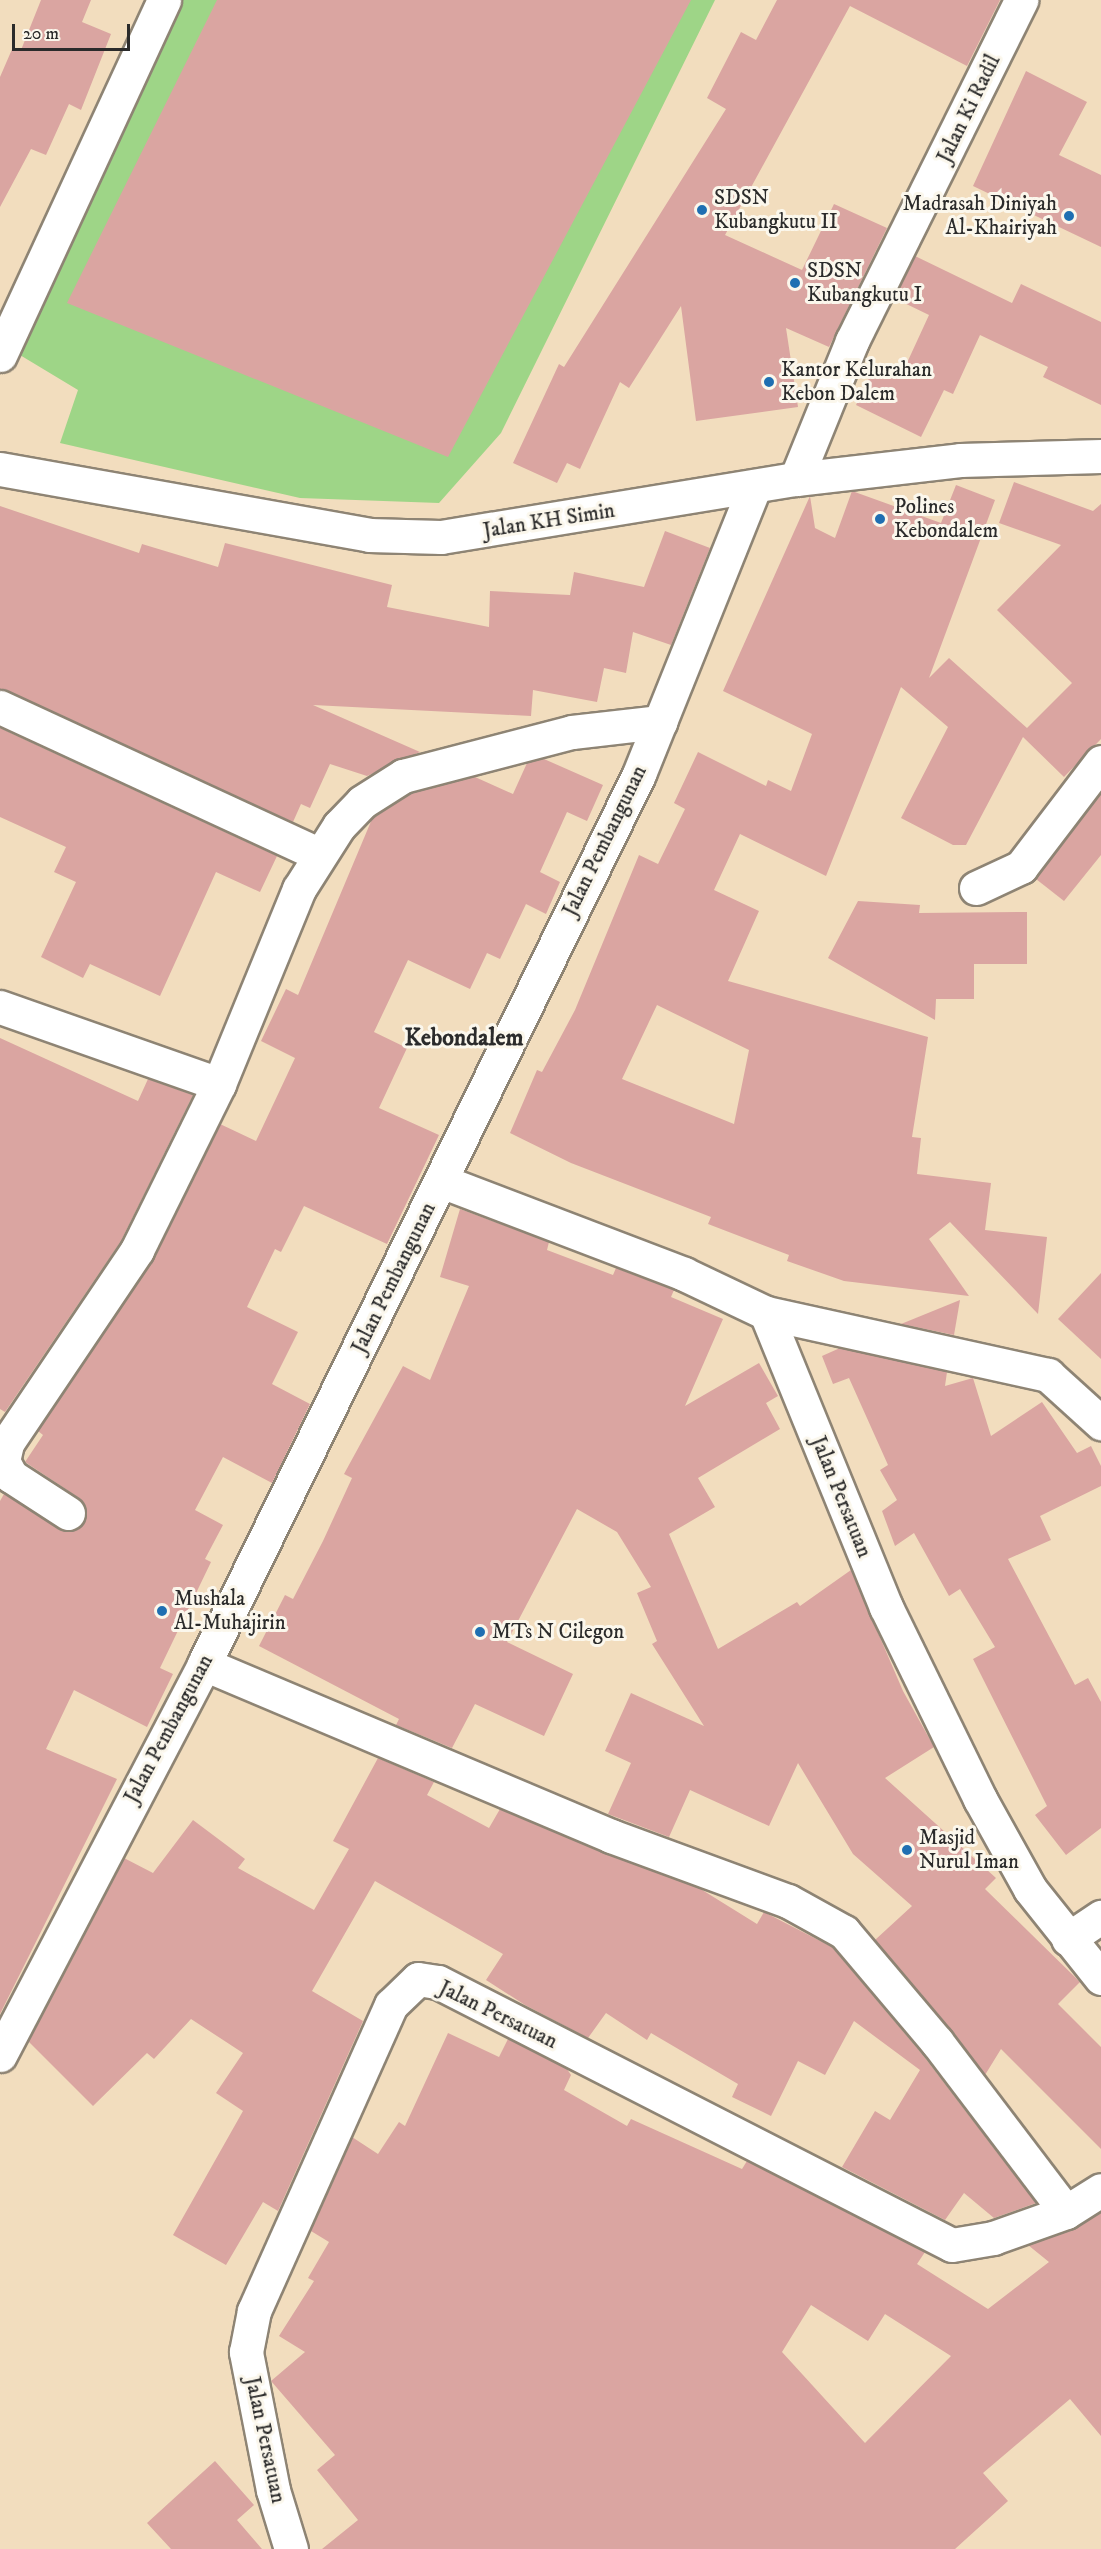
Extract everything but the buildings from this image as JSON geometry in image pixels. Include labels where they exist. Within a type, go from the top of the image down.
[{"type":"street","points":[[0,355],[164,0]]},
{"type":"street","name":"Jalan Ki Radil","points":[[796,479],[852,341],[1021,0]]},
{"type":"street","name":"Jalan KH Simin","points":[[0,469],[369,535],[441,537],[796,479],[960,460],[1101,456]]},
{"type":"street","name":"Jalan Pembangunan","points":[[0,2055],[204,1664],[441,1181],[660,722],[755,486]]},
{"type":"street","points":[[0,707],[318,854]]},
{"type":"street","points":[[68,1513],[11,1476],[3,1461],[7,1443],[137,1250],[219,1084],[264,967],[318,854],[362,802],[403,776],[572,732],[660,722]]},
{"type":"street","points":[[976,888],[1021,867],[1101,762]]},
{"type":"street","points":[[0,1007],[219,1084]]},
{"type":"street","points":[[441,1181],[684,1274],[766,1313],[1048,1375],[1101,1424]]},
{"type":"street","name":"Jalan Persatuan","points":[[766,1313],[920,1681],[1030,1889],[1101,1978]]},
{"type":"street","points":[[204,1664],[611,1836],[788,1901],[844,1932],[937,2042],[1066,2212]]},
{"type":"street","points":[[1068,1939],[1101,1917]]},
{"type":"street","name":"Jalan Persatuan","points":[[291,2549],[273,2490],[246,2352],[254,2311],[391,2005],[418,1979],[438,1982],[952,2245],[993,2238],[1066,2212],[1101,2190]]},
{"type":"green space","points":[[176,0],[715,0],[501,433],[439,503],[300,498],[60,443],[78,390],[0,343]]},
{"type":"place","name":"SDSN Kubangkutu II","points":[[702,210]]},
{"type":"place","name":"Madrasah Diniyah Al-Khairiyah","points":[[1069,216]]},
{"type":"place","name":"SDSN Kubangkutu I","points":[[795,283]]},
{"type":"place","name":"Kantor Kelurahan Kebon Dalem","points":[[769,382]]},
{"type":"place","name":"Polines Kebondalem","points":[[880,519]]},
{"type":"place","name":"Mushala Al-Muhajirin","points":[[162,1611]]},
{"type":"place","name":"MTs N Cilegon","points":[[480,1632]]},
{"type":"place","name":"Masjid Nurul Iman","points":[[907,1850]]},
{"type":"district","name":"Kebondalem","points":[[464,1039]]}]
